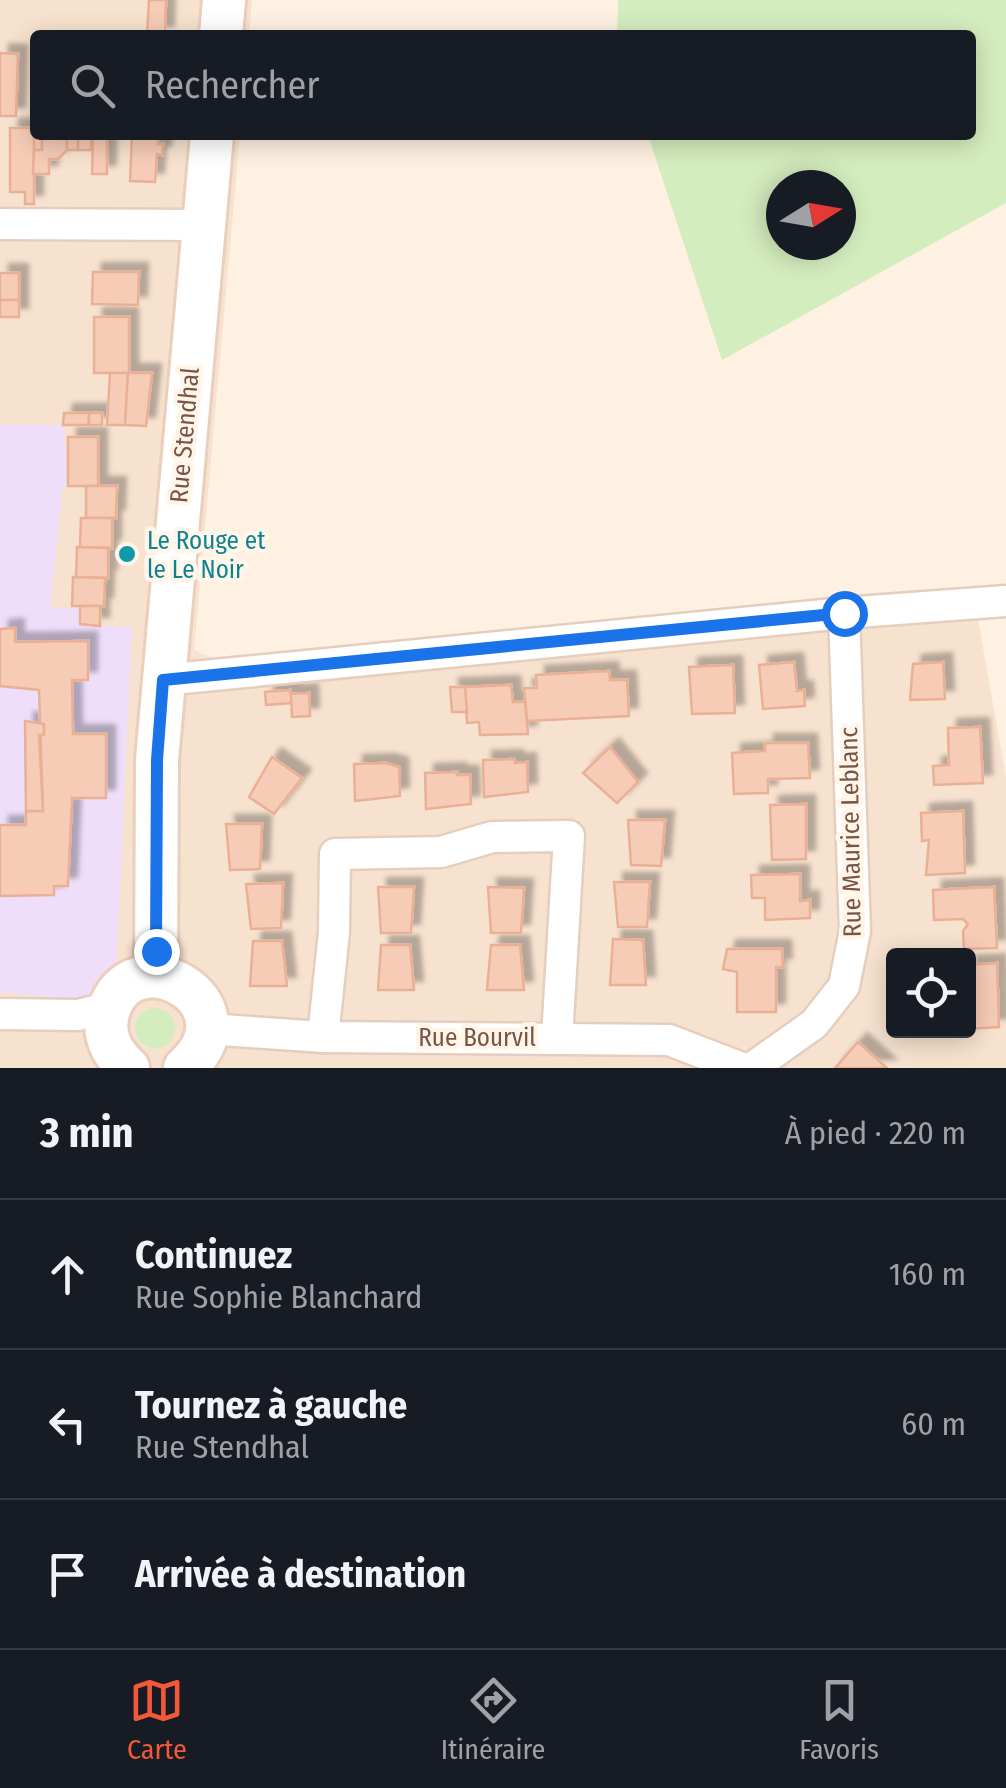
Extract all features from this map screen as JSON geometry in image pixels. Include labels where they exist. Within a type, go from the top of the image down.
[{"type":"street","points":[[221,30],[224,0]]},
{"type":"street","name":"Rue Stendhal","points":[[156,976],[157,760],[212,140]]},
{"type":"street","points":[[0,224],[203,225]]},
{"type":"street","points":[[163,680],[844,613],[1006,602]]},
{"type":"street","name":"Rue Maurice Leblanc","points":[[752,1068],[814,1024],[844,986],[852,950],[855,931],[844,613]]},
{"type":"street","points":[[323,1037],[334,932],[335,854],[441,852],[492,838],[569,836],[557,1038]]},
{"type":"street","points":[[0,1014],[40,1018],[116,1040],[128,985],[156,976],[186,986],[205,1012],[207,1029],[197,1057],[186,1068]]},
{"type":"street","name":"Rue Bourvil","points":[[207,1029],[323,1037],[669,1040],[742,1068]]},
{"type":"shaded area","points":[[0,0],[252,0],[249,30],[30,30],[30,140],[240,140],[194,650],[221,662],[975,603],[1006,777],[1006,1068],[0,1068]]},
{"type":"shaded area","points":[[0,425],[63,425],[68,486],[63,486],[50,607],[79,608],[80,624],[132,627],[115,995],[105,1004],[0,992]]},
{"type":"green space","points":[[618,0],[1006,0],[1006,203],[722,360],[650,140],[976,140],[976,30],[617,30]]},
{"type":"green space","points":[[155,1008],[169,1014],[175,1028],[169,1042],[155,1048],[141,1042],[135,1028],[141,1014]]},
{"type":"building","points":[[149,0],[166,0],[165,30],[147,30]]},
{"type":"building","points":[[0,53],[18,54],[16,116],[0,116]]},
{"type":"building","points":[[10,128],[30,128],[30,140],[34,140],[34,204],[25,204],[25,192],[10,192]]},
{"type":"building","points":[[34,140],[42,140],[42,150],[34,150]]},
{"type":"building","points":[[42,140],[67,140],[67,150],[58,159],[49,159],[49,174],[33,174],[34,150],[42,150]]},
{"type":"building","points":[[67,140],[78,140],[78,150],[67,150]]},
{"type":"building","points":[[78,140],[91,140],[91,150],[78,150]]},
{"type":"building","points":[[93,140],[107,140],[107,174],[92,174]]},
{"type":"building","points":[[132,140],[158,140],[158,144],[163,144],[162,155],[157,154],[155,182],[130,181]]},
{"type":"building","points":[[93,272],[139,272],[138,305],[92,304]]},
{"type":"building","points":[[0,273],[19,273],[19,300],[0,300]]},
{"type":"building","points":[[0,300],[19,300],[19,317],[0,317]]},
{"type":"building","points":[[94,317],[129,317],[129,373],[94,373]]},
{"type":"building","points":[[110,373],[128,373],[125,425],[107,425]]},
{"type":"building","points":[[128,373],[152,373],[146,426],[125,425]]},
{"type":"building","points":[[64,413],[89,413],[89,425],[63,425]]},
{"type":"building","points":[[89,413],[102,413],[102,425],[89,425]]},
{"type":"building","points":[[68,437],[98,437],[98,486],[68,486]]},
{"type":"building","points":[[86,486],[117,486],[116,518],[86,518]]},
{"type":"building","points":[[81,518],[112,518],[112,548],[80,547]]},
{"type":"building","points":[[77,547],[108,548],[108,578],[76,577]]},
{"type":"building","points":[[73,577],[105,578],[104,606],[72,606]]},
{"type":"building","points":[[80,606],[100,606],[100,626],[80,624]]},
{"type":"building","points":[[15,628],[15,642],[88,641],[88,680],[72,680],[73,734],[106,734],[106,798],[72,798],[68,886],[54,886],[54,895],[0,896],[0,825],[26,825],[26,811],[43,811],[39,690],[0,686],[0,629]]},
{"type":"building","points":[[794,662],[797,691],[804,690],[805,706],[763,709],[759,665]]},
{"type":"building","points":[[943,662],[945,699],[910,700],[913,664]]},
{"type":"building","points":[[733,665],[735,713],[692,714],[689,667]]},
{"type":"building","points":[[609,671],[610,680],[627,680],[629,716],[527,721],[524,688],[537,688],[536,675]]},
{"type":"building","points":[[511,685],[513,702],[525,702],[528,734],[480,735],[479,722],[467,723],[465,687]]},
{"type":"building","points":[[450,687],[465,687],[467,712],[452,712]]},
{"type":"building","points":[[290,690],[292,703],[266,705],[265,692]]},
{"type":"building","points":[[309,693],[310,716],[292,717],[291,694]]},
{"type":"building","points":[[25,721],[44,724],[44,735],[39,735],[43,811],[26,811]]},
{"type":"building","points":[[980,727],[983,783],[934,785],[933,766],[949,765],[948,728]]},
{"type":"building","points":[[765,743],[808,743],[810,778],[768,779],[768,793],[734,794],[732,753],[765,751]]},
{"type":"building","points":[[610,747],[638,782],[617,803],[583,773]]},
{"type":"building","points":[[272,757],[302,778],[274,814],[249,797]]},
{"type":"building","points":[[514,759],[515,763],[527,762],[528,792],[484,797],[483,760]]},
{"type":"building","points":[[386,763],[399,767],[400,796],[355,801],[354,764]]},
{"type":"building","points":[[425,773],[470,775],[471,804],[426,809]]},
{"type":"building","points":[[806,804],[806,859],[772,860],[770,805]]},
{"type":"building","points":[[963,811],[965,873],[926,875],[929,840],[922,841],[921,813]]},
{"type":"building","points":[[628,820],[665,820],[661,866],[631,865]]},
{"type":"building","points":[[226,824],[262,824],[260,869],[230,870]]},
{"type":"building","points":[[800,874],[800,901],[810,900],[810,918],[765,920],[765,898],[752,898],[751,875]]},
{"type":"building","points":[[614,882],[650,882],[647,927],[618,927]]},
{"type":"building","points":[[283,883],[281,928],[251,929],[246,884]]},
{"type":"building","points":[[378,887],[414,887],[411,933],[381,933]]},
{"type":"building","points":[[488,887],[524,888],[521,933],[491,933]]},
{"type":"building","points":[[994,887],[997,948],[964,948],[963,931],[968,924],[963,919],[934,920],[933,890]]},
{"type":"building","points":[[613,939],[643,940],[646,985],[610,985]]},
{"type":"building","points":[[253,941],[282,941],[287,986],[250,986]]},
{"type":"building","points":[[381,945],[410,945],[414,990],[378,990]]},
{"type":"building","points":[[491,945],[520,945],[524,990],[487,990]]},
{"type":"building","points":[[727,949],[782,949],[783,967],[776,967],[776,1012],[737,1012],[737,972],[723,969]]},
{"type":"building","points":[[997,963],[999,1027],[976,1028],[976,964]]},
{"type":"building","points":[[858,1042],[887,1068],[835,1068]]},
{"type":"place","name":"Le Rouge et le Le Noir","points":[[127,554]]},
{"type":"route","points":[[156,951],[157,760],[163,680],[844,613]]}]
